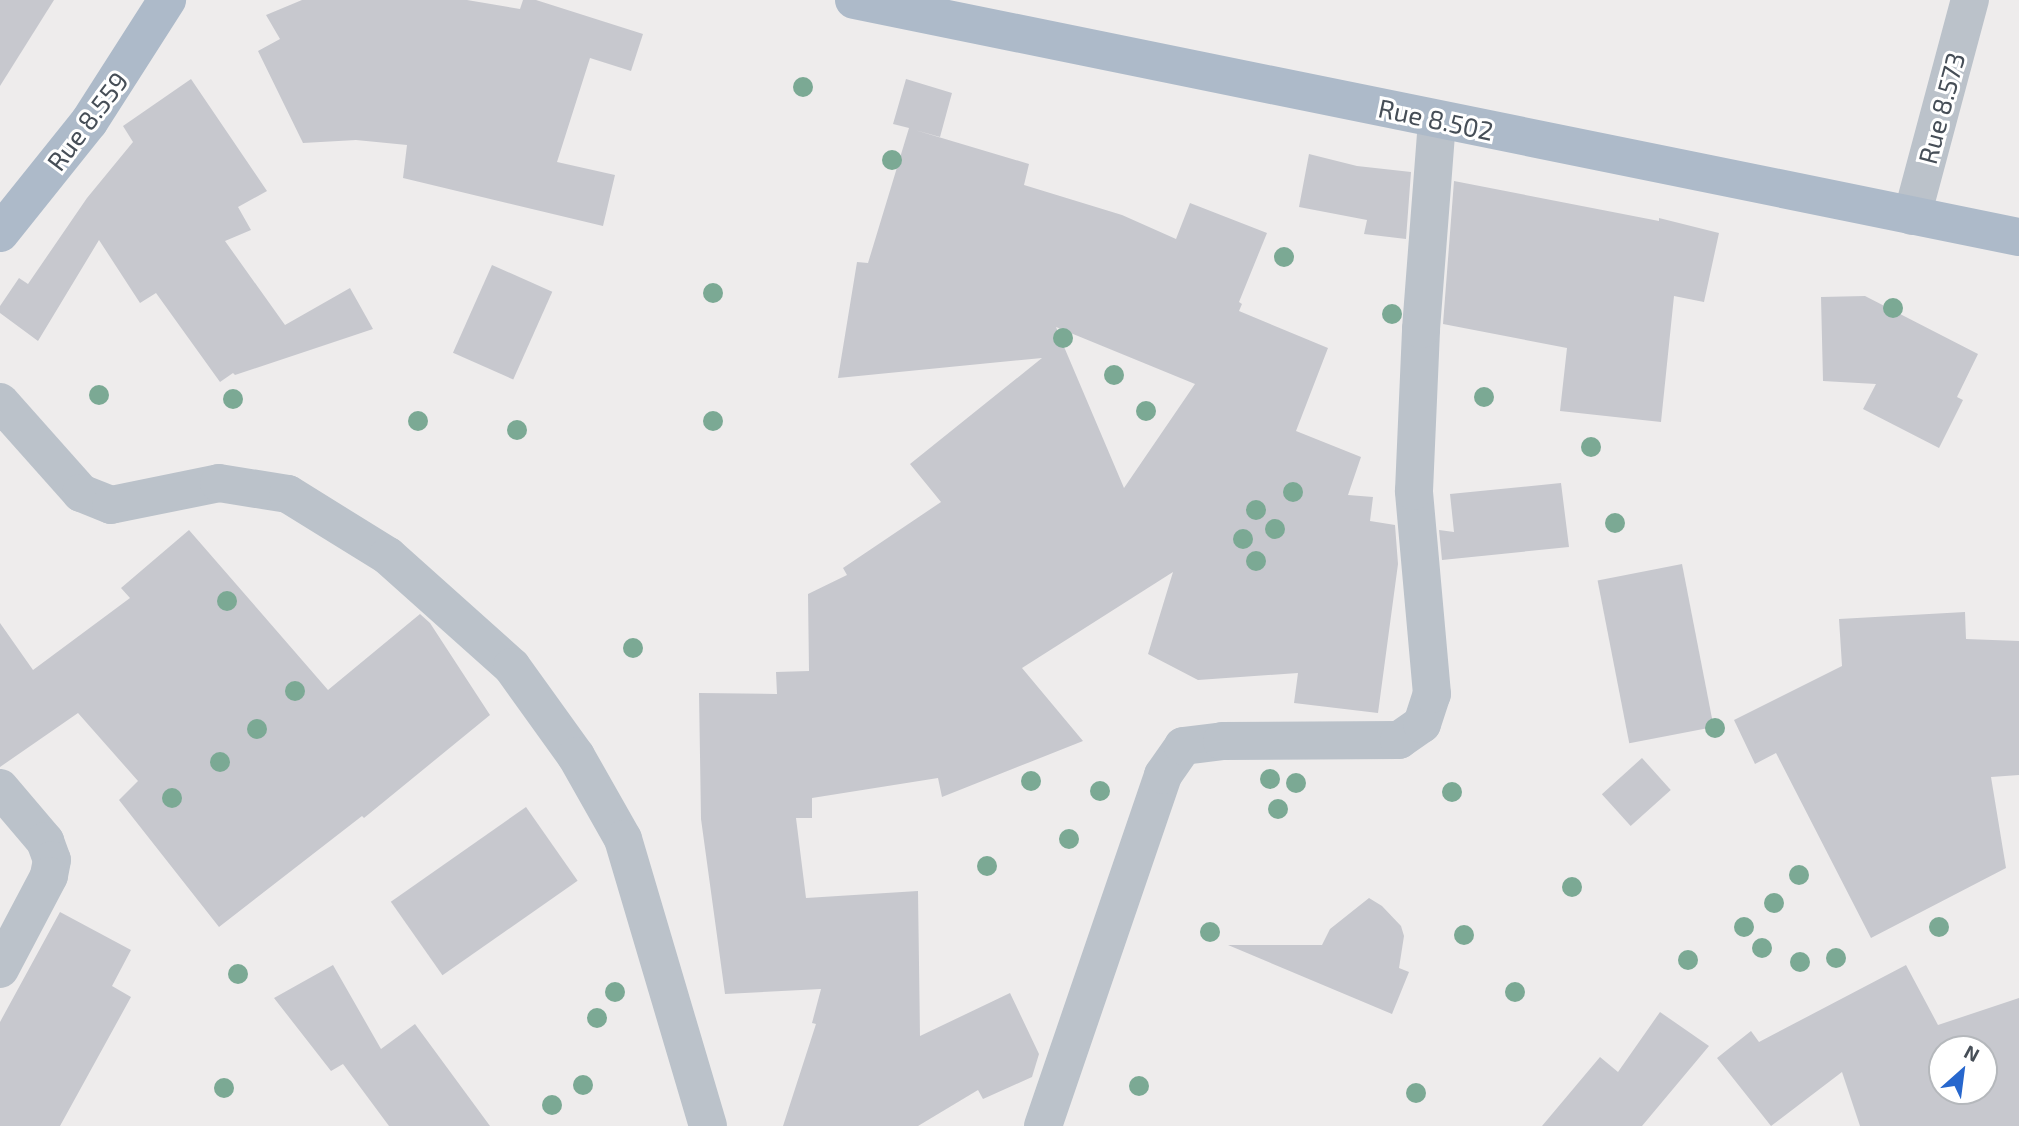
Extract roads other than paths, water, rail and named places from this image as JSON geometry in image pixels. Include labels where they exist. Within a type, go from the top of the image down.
[{"type":"main road","name":"Rue 8.502","points":[[854,0],[2019,237]]},
{"type":"main road","name":"Rue 8.559","points":[[0,233],[89,122],[167,1]]},
{"type":"street","name":"Rue 8.573","points":[[1912,216],[1970,0]]},
{"type":"street","points":[[1043,1126],[1163,775],[1183,746],[1222,741],[1399,740],[1422,724],[1432,694],[1414,491],[1421,330],[1437,120]]},
{"type":"street","points":[[0,402],[81,493],[111,505],[219,483],[288,494],[388,556],[512,667],[576,756],[623,839],[708,1126]]},
{"type":"street","points":[[0,788],[45,841],[52,860],[49,876],[0,969]]}]
